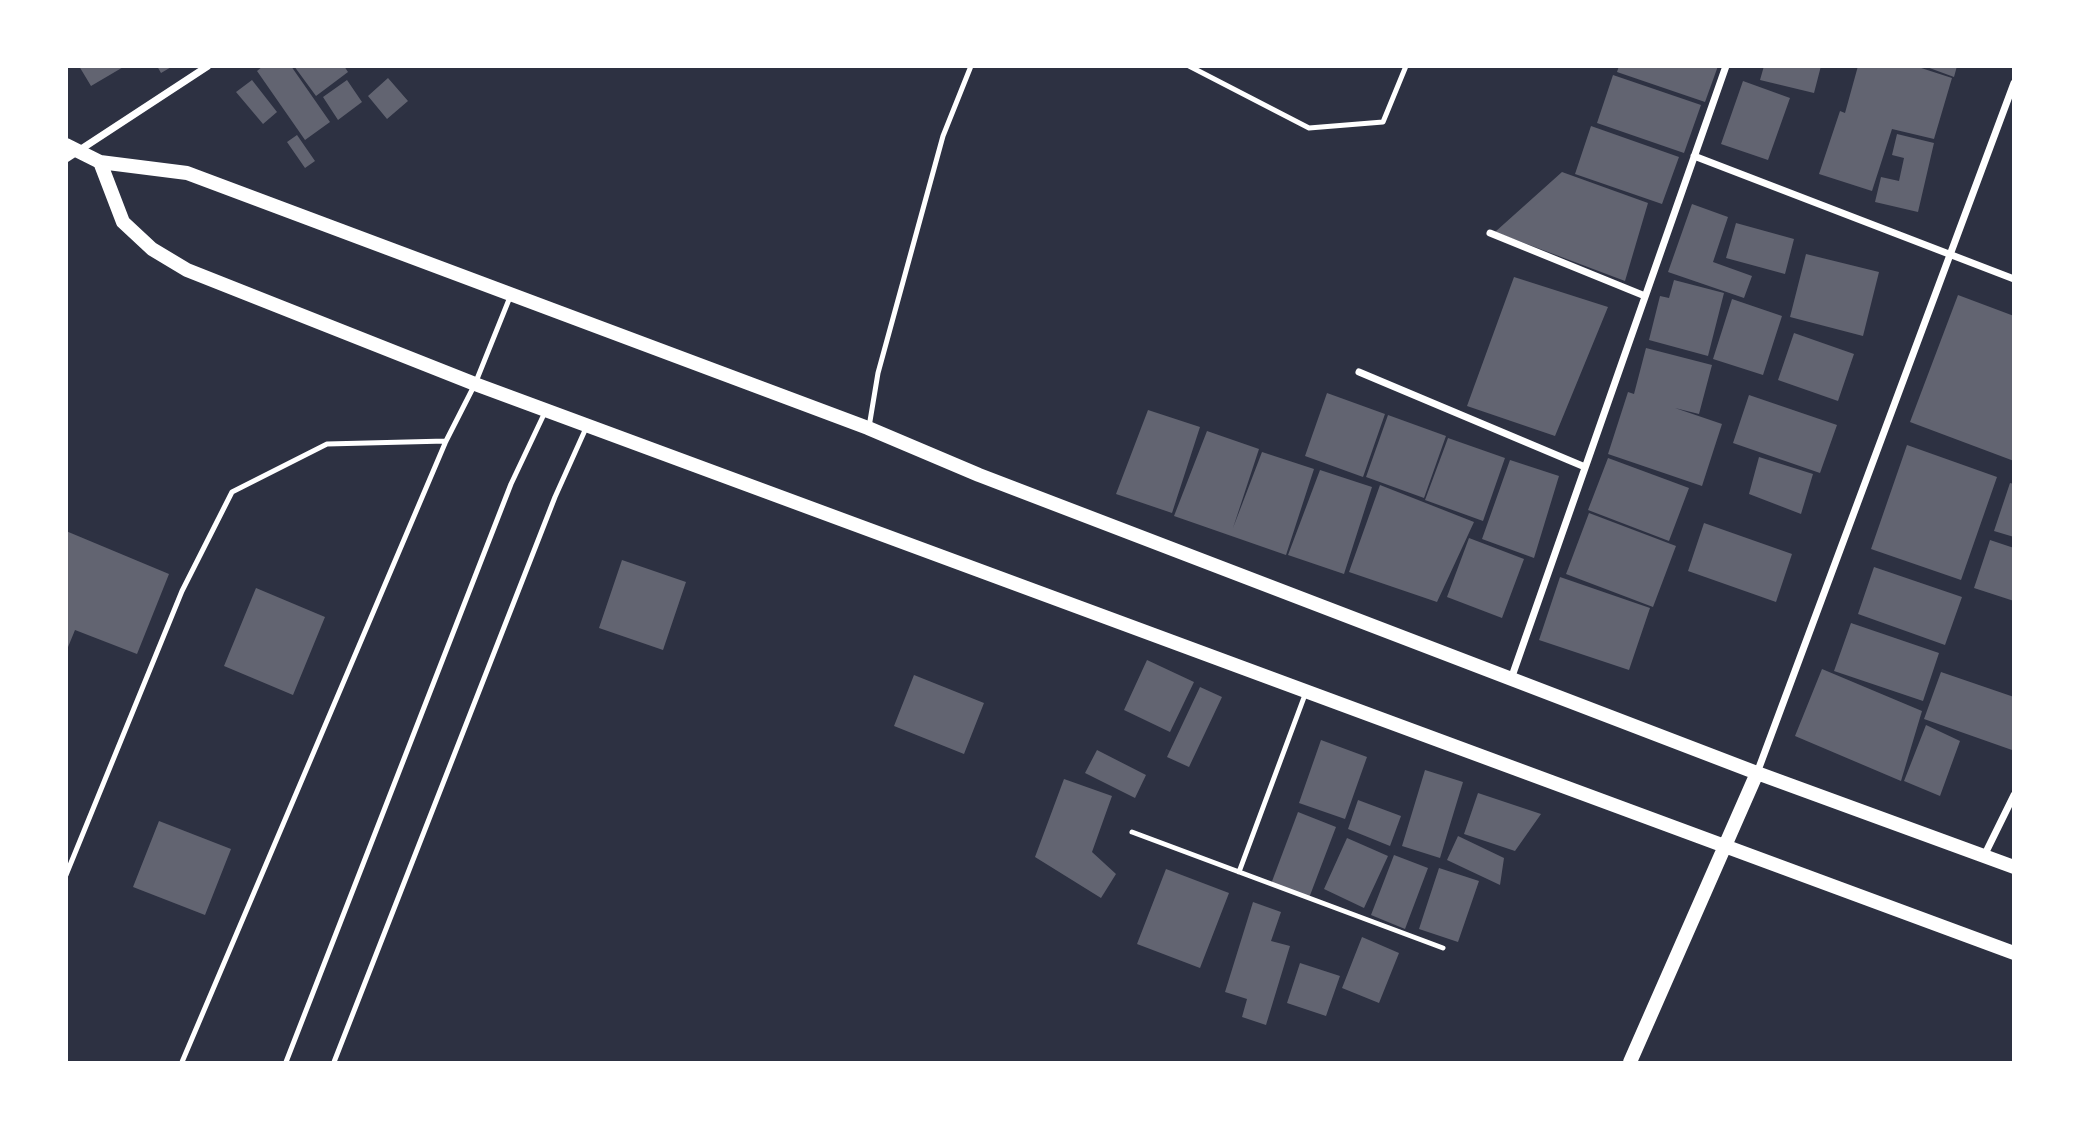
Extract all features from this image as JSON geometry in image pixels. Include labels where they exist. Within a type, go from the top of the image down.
[{"type":"main road","points":[[70,152],[100,162],[187,173],[869,428],[979,475],[1757,773],[2014,867]]},
{"type":"main road","points":[[100,162],[123,222],[152,250],[187,270],[475,384],[2014,953]]},
{"type":"main road","points":[[1630,1062],[1757,773]]},
{"type":"street","points":[[70,152],[208,66]]},
{"type":"street","points":[[1511,678],[1726,66]]},
{"type":"street","points":[[1757,773],[2014,83]]},
{"type":"street","points":[[1694,156],[2014,279]]},
{"type":"street","points":[[1490,233],[1645,296]]},
{"type":"street","points":[[1359,372],[1585,467]]},
{"type":"street","points":[[1984,856],[2014,795]]},
{"type":"lane","points":[[869,428],[878,373],[943,136],[971,66]]},
{"type":"lane","points":[[1189,66],[1309,128],[1383,122],[1406,66]]},
{"type":"lane","points":[[182,1062],[446,441],[475,384],[510,296]]},
{"type":"lane","points":[[286,1062],[506,497],[546,410]]},
{"type":"lane","points":[[334,1062],[555,497],[587,425]]},
{"type":"lane","points":[[66,875],[182,591],[232,492],[327,444],[446,441]]},
{"type":"lane","points":[[1239,872],[1306,692]]},
{"type":"lane","points":[[1132,832],[1443,948]]},
{"type":"building","points":[[79,66],[125,66],[91,86]]},
{"type":"building","points":[[157,66],[173,66],[161,73]]},
{"type":"building","points":[[263,66],[291,66],[330,122],[305,140],[257,71]]},
{"type":"building","points":[[294,66],[344,66],[348,72],[316,96]]},
{"type":"building","points":[[1619,66],[1718,66],[1705,102],[1617,72]]},
{"type":"building","points":[[1764,66],[1821,66],[1814,93],[1760,80]]},
{"type":"building","points":[[1858,66],[1915,66],[1952,78],[1934,139],[1892,129],[1872,191],[1819,174],[1840,111],[1845,113]]},
{"type":"building","points":[[1924,66],[1957,66],[1954,77]]},
{"type":"building","points":[[1613,75],[1701,105],[1684,153],[1597,123]]},
{"type":"building","points":[[388,78],[408,101],[387,119],[368,96]]},
{"type":"building","points":[[252,80],[277,112],[263,124],[236,92]]},
{"type":"building","points":[[347,80],[362,102],[338,120],[323,97]]},
{"type":"building","points":[[1743,81],[1790,98],[1768,160],[1721,144]]},
{"type":"building","points":[[1591,126],[1679,157],[1662,204],[1575,174]]},
{"type":"building","points":[[1897,134],[1934,143],[1918,212],[1875,202],[1881,177],[1899,181],[1904,158],[1892,155]]},
{"type":"building","points":[[297,135],[315,161],[305,168],[287,142]]},
{"type":"building","points":[[1562,172],[1648,203],[1625,281],[1495,232]]},
{"type":"building","points":[[1692,204],[1728,217],[1713,262],[1752,276],[1744,298],[1668,272]]},
{"type":"building","points":[[1736,223],[1794,239],[1785,274],[1726,258]]},
{"type":"building","points":[[1806,254],[1879,272],[1863,336],[1790,317]]},
{"type":"building","points":[[1514,277],[1608,307],[1555,436],[1467,406]]},
{"type":"building","points":[[1674,280],[1724,293],[1708,356],[1649,340],[1660,296],[1669,298]]},
{"type":"building","points":[[1958,295],[2014,316],[2014,461],[1910,422]]},
{"type":"building","points":[[1732,299],[1782,316],[1763,375],[1713,359]]},
{"type":"building","points":[[1794,333],[1854,354],[1838,401],[1778,380]]},
{"type":"building","points":[[1646,348],[1712,365],[1699,414],[1675,408],[1722,424],[1702,486],[1608,454],[1628,392],[1634,394]]},
{"type":"building","points":[[1327,393],[1385,414],[1363,477],[1305,456]]},
{"type":"building","points":[[1749,395],[1837,425],[1820,473],[1733,443]]},
{"type":"building","points":[[1148,410],[1200,427],[1172,513],[1116,494]]},
{"type":"building","points":[[1388,415],[1446,436],[1424,498],[1366,477]]},
{"type":"building","points":[[1207,431],[1259,449],[1233,528],[1262,452],[1314,469],[1286,555],[1174,516]]},
{"type":"building","points":[[1448,438],[1505,458],[1483,521],[1425,500]]},
{"type":"building","points":[[1907,445],[1997,477],[1961,580],[1871,549]]},
{"type":"building","points":[[1759,457],[1813,474],[1801,514],[1749,494]]},
{"type":"building","points":[[1608,458],[1689,488],[1669,541],[1588,510]]},
{"type":"building","points":[[1510,460],[1559,476],[1534,558],[1482,539]]},
{"type":"building","points":[[1320,470],[1372,487],[1344,574],[1288,555]]},
{"type":"building","points":[[2010,483],[2014,484],[2014,537],[1994,531]]},
{"type":"building","points":[[1380,485],[1474,522],[1437,602],[1349,572]]},
{"type":"building","points":[[1589,513],[1676,546],[1653,607],[1566,574]]},
{"type":"building","points":[[1704,523],[1792,554],[1776,602],[1688,571]]},
{"type":"building","points":[[66,531],[169,574],[137,654],[75,630],[66,652]]},
{"type":"building","points":[[1469,538],[1524,559],[1502,618],[1447,597]]},
{"type":"building","points":[[1990,540],[2014,548],[2014,601],[1974,588]]},
{"type":"building","points":[[622,560],[686,582],[663,650],[599,628]]},
{"type":"building","points":[[1874,567],[1962,597],[1945,645],[1858,614]]},
{"type":"building","points":[[1560,577],[1650,608],[1629,670],[1539,640]]},
{"type":"building","points":[[256,588],[325,617],[293,695],[224,666]]},
{"type":"building","points":[[1851,623],[1939,653],[1923,701],[1834,671]]},
{"type":"building","points":[[1147,660],[1194,682],[1170,732],[1124,710]]},
{"type":"building","points":[[1822,669],[1922,711],[1901,781],[1795,736]]},
{"type":"building","points":[[1941,672],[2014,697],[2012,750],[1924,719]]},
{"type":"building","points":[[914,675],[984,703],[964,754],[894,726]]},
{"type":"building","points":[[1200,687],[1222,697],[1189,767],[1167,757]]},
{"type":"building","points":[[1926,725],[1960,741],[1940,796],[1904,781]]},
{"type":"building","points":[[1321,740],[1367,757],[1345,819],[1299,803]]},
{"type":"building","points":[[1097,750],[1146,775],[1135,798],[1085,773]]},
{"type":"building","points":[[1425,770],[1463,782],[1440,858],[1402,846]]},
{"type":"building","points":[[1064,779],[1112,796],[1092,852],[1116,874],[1101,898],[1035,857]]},
{"type":"building","points":[[1478,793],[1541,814],[1515,851],[1464,834]]},
{"type":"building","points":[[1358,800],[1401,816],[1390,846],[1348,829]]},
{"type":"building","points":[[1298,812],[1336,827],[1309,898],[1271,884]]},
{"type":"building","points":[[159,821],[231,849],[205,915],[133,887]]},
{"type":"building","points":[[1458,836],[1504,858],[1500,885],[1447,860]]},
{"type":"building","points":[[1347,838],[1388,856],[1364,908],[1324,889]]},
{"type":"building","points":[[1394,855],[1428,868],[1405,929],[1371,915]]},
{"type":"building","points":[[1439,868],[1479,881],[1458,942],[1419,929]]},
{"type":"building","points":[[1166,869],[1229,893],[1200,968],[1137,944]]},
{"type":"building","points":[[1253,902],[1281,912],[1271,941],[1290,946],[1266,1025],[1242,1017],[1247,999],[1225,992]]},
{"type":"building","points":[[1362,937],[1399,953],[1379,1003],[1342,988]]},
{"type":"building","points":[[1300,963],[1340,976],[1326,1016],[1287,1003]]}]
